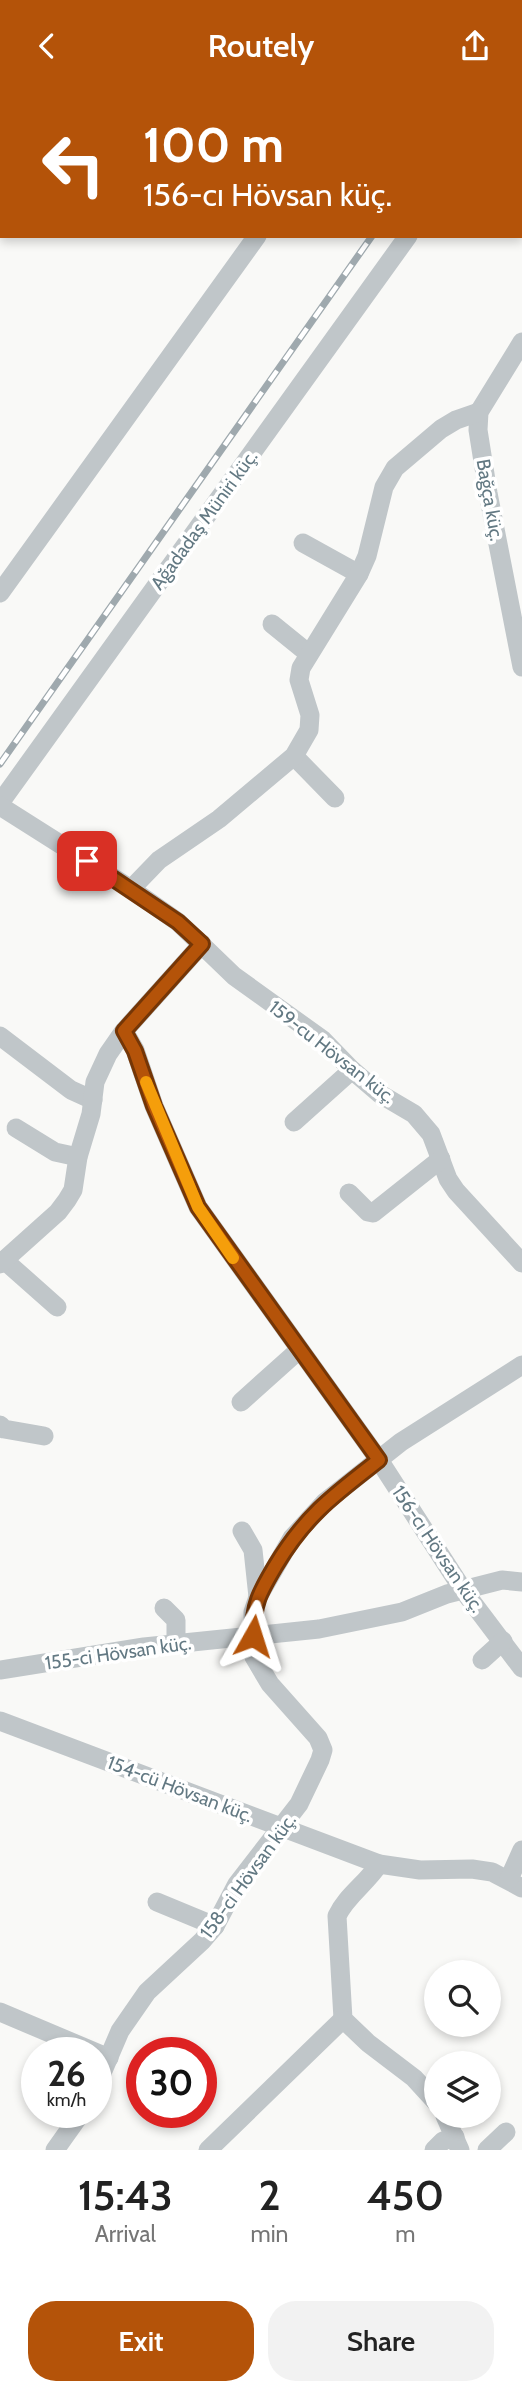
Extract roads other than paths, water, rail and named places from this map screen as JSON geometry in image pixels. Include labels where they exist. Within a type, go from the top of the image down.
[{"type":"street","points":[[0,593],[256,238]]},
{"type":"street","name":"Ağadadaş Müniri küç.","points":[[0,805],[407,238]]},
{"type":"street","points":[[131,889],[159,860],[219,819],[294,756],[309,730],[310,715],[299,680],[301,668],[368,556],[384,487],[395,468],[441,429],[456,419],[480,412],[522,342]]},
{"type":"street","name":"Bağça küç.","points":[[480,412],[478,430],[488,493],[522,667]]},
{"type":"street","points":[[303,543],[359,574]]},
{"type":"street","points":[[272,624],[309,654]]},
{"type":"street","points":[[294,756],[335,798]]},
{"type":"street","name":"159-cu Hövsan küç.","points":[[0,805],[178,922],[251,990],[301,1022],[380,1094],[414,1114],[431,1134],[456,1191],[522,1263]]},
{"type":"street","points":[[57,1307],[2,1262],[58,1212],[73,1190],[78,1157],[91,1114],[95,1082],[108,1054],[124,1031],[202,944]]},
{"type":"street","name":"156-cı Hövsan küç.","points":[[124,1031],[135,1051],[154,1106],[198,1207],[379,1460],[463,1590],[522,1668]]},
{"type":"street","points":[[0,1036],[71,1090],[93,1100]]},
{"type":"street","points":[[294,1122],[352,1070]]},
{"type":"street","points":[[16,1128],[55,1152],[78,1157]]},
{"type":"street","points":[[349,1193],[368,1212],[373,1213],[441,1159]]},
{"type":"street","points":[[240,1402],[299,1350]]},
{"type":"street","name":"158-ci Hövsan küç.","points":[[112,2051],[120,2031],[146,1992],[215,1926],[237,1884],[299,1804],[323,1749],[318,1738],[270,1684],[254,1657],[253,1612],[258,1597],[292,1538],[325,1502],[412,1435],[522,1365]]},
{"type":"street","points":[[1,1430],[44,1436]]},
{"type":"street","points":[[242,1531],[253,1551],[258,1597]]},
{"type":"street","name":"155-ci Hövsan küç.","points":[[0,1670],[176,1644],[319,1629],[402,1612],[463,1590],[502,1580],[522,1582]]},
{"type":"street","points":[[164,1608],[176,1620],[176,1644]]},
{"type":"street","points":[[482,1660],[503,1641]]},
{"type":"street","name":"154-cü Hövsan küç.","points":[[0,1721],[379,1864],[420,1870],[492,1872],[515,1883]]},
{"type":"street","points":[[515,1883],[522,1850]]},
{"type":"street","points":[[379,1864],[341,1907],[337,1916],[343,2019],[424,2089]]},
{"type":"street","points":[[157,1902],[215,1926]]},
{"type":"street","points":[[0,2013],[58,2037]]},
{"type":"street","points":[[208,2150],[343,2019]]},
{"type":"street","points":[[55,2150],[71,2128]]},
{"type":"street","points":[[487,2150],[506,2132]]},
{"type":"street","points":[[434,2150],[443,2141],[458,2143]]},
{"type":"railway","points":[[0,764],[371,238]]}]
